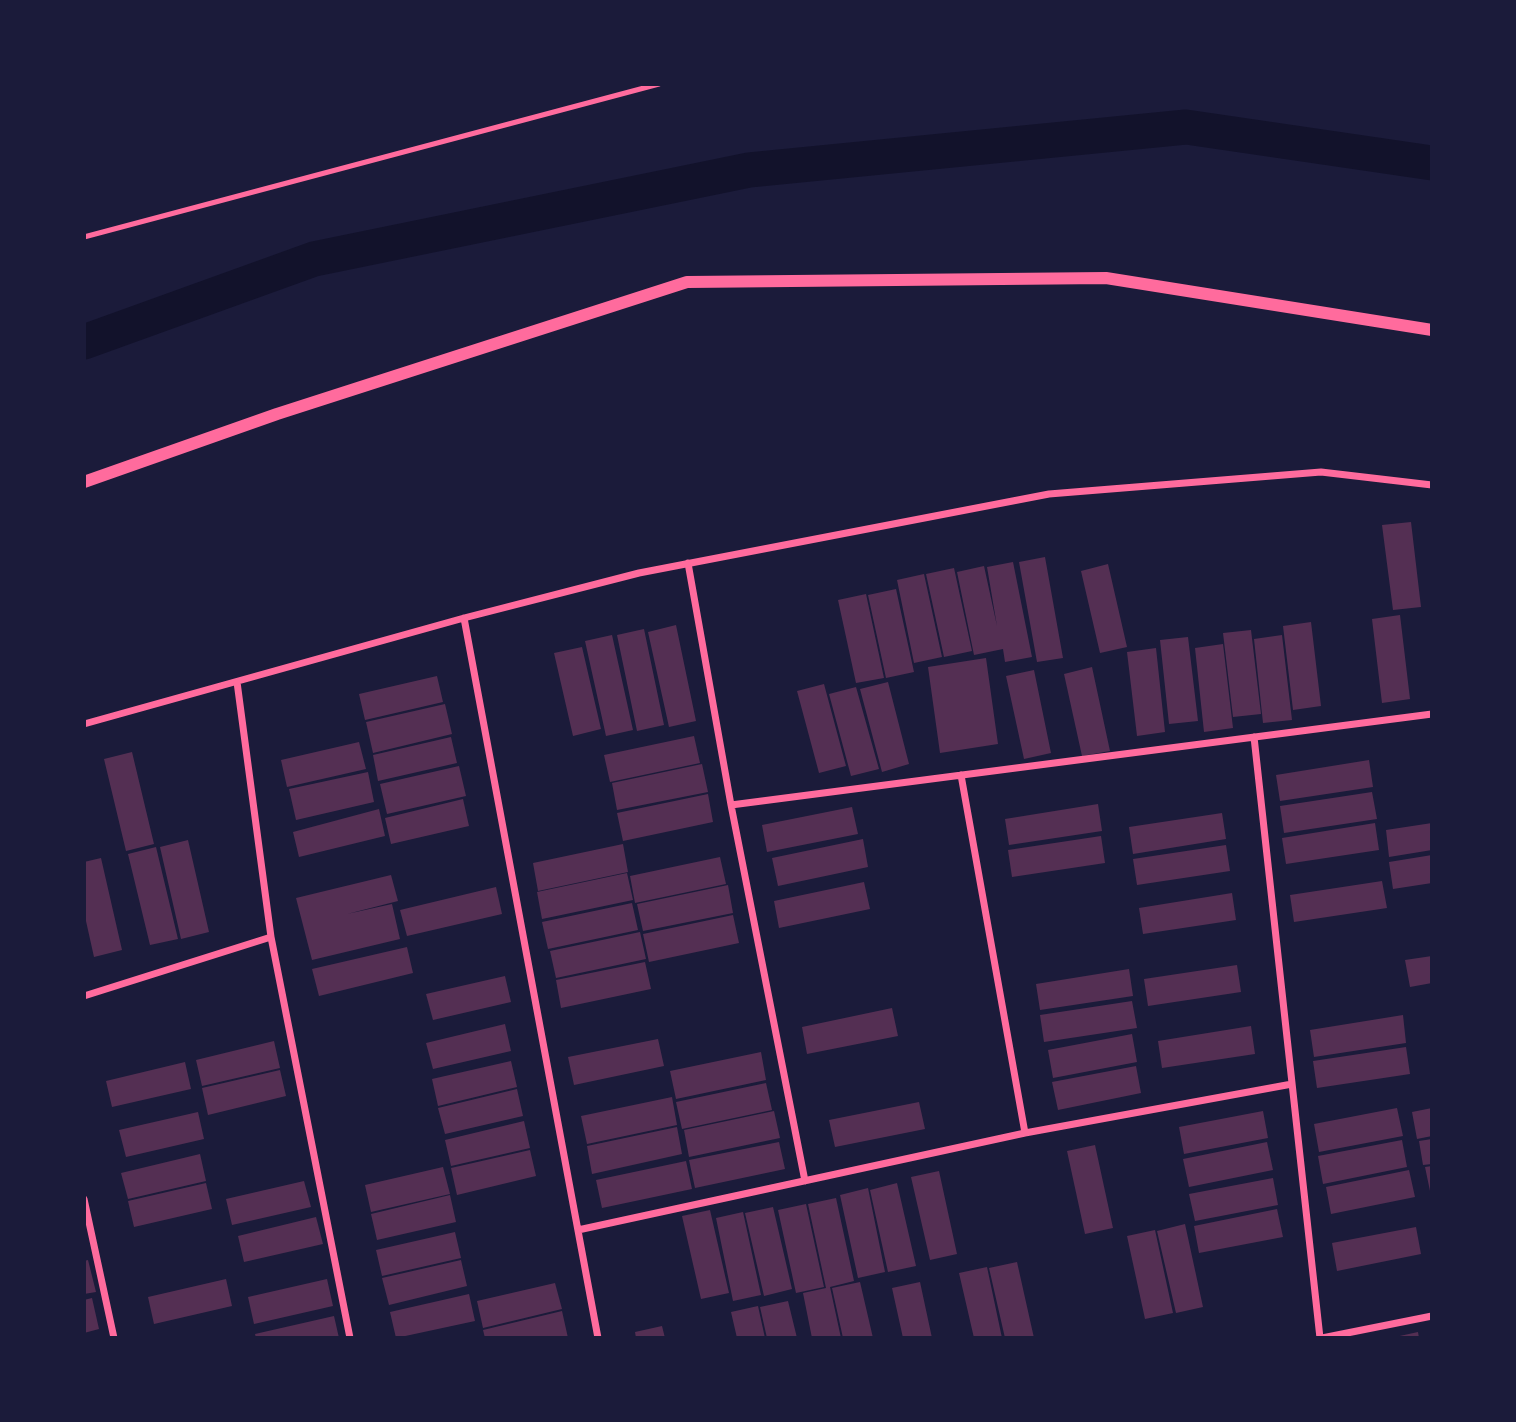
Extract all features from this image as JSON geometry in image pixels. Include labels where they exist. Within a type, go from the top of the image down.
[{"type":"street","points":[[84,482],[277,414],[688,282],[1107,278],[1432,330]]},
{"type":"street","points":[[84,724],[464,618],[639,573],[1049,494],[1321,472],[1432,485]]},
{"type":"street","points":[[688,563],[731,805],[805,1181]]},
{"type":"street","points":[[464,618],[598,1338]]},
{"type":"street","points":[[237,682],[271,937],[350,1338]]},
{"type":"street","points":[[731,805],[1432,714]]},
{"type":"street","points":[[1254,737],[1321,1338],[1432,1316]]},
{"type":"street","points":[[961,775],[1025,1133]]},
{"type":"street","points":[[84,996],[271,937]]},
{"type":"street","points":[[578,1230],[1025,1133],[1292,1084]]},
{"type":"street","points":[[84,1199],[114,1338]]},
{"type":"lane","points":[[84,237],[659,84]]},
{"type":"building","points":[[1411,522],[1421,607],[1393,610],[1382,525]]},
{"type":"building","points":[[1045,557],[1063,658],[1037,662],[1019,562]]},
{"type":"building","points":[[1013,562],[1032,657],[1005,662],[1003,649],[974,655],[957,572],[984,566],[997,626],[987,567]]},
{"type":"building","points":[[1108,564],[1127,647],[1100,653],[1081,571]]},
{"type":"building","points":[[954,568],[972,651],[944,657],[926,574]]},
{"type":"building","points":[[924,574],[942,657],[914,663],[897,580]]},
{"type":"building","points":[[896,589],[914,672],[886,678],[868,595]]},
{"type":"building","points":[[866,594],[884,678],[856,683],[838,600]]},
{"type":"building","points":[[1400,615],[1410,699],[1382,703],[1372,619]]},
{"type":"building","points":[[1311,622],[1321,706],[1293,710],[1283,626]]},
{"type":"building","points":[[676,625],[696,721],[669,727],[648,632]]},
{"type":"building","points":[[644,629],[664,725],[637,731],[617,635]]},
{"type":"building","points":[[1251,630],[1261,714],[1233,717],[1223,633]]},
{"type":"building","points":[[612,635],[633,730],[606,736],[585,641]]},
{"type":"building","points":[[1282,635],[1292,720],[1263,723],[1254,639]]},
{"type":"building","points":[[1188,637],[1198,721],[1169,724],[1160,640]]},
{"type":"building","points":[[1223,644],[1233,728],[1204,732],[1195,648]]},
{"type":"building","points":[[582,647],[601,729],[573,736],[554,653]]},
{"type":"building","points":[[1156,648],[1165,732],[1137,736],[1127,652]]},
{"type":"building","points":[[986,658],[998,744],[940,753],[928,667]]},
{"type":"building","points":[[1092,667],[1110,751],[1082,756],[1064,674]]},
{"type":"building","points":[[1034,670],[1051,753],[1024,759],[1006,676]]},
{"type":"building","points":[[437,676],[443,702],[365,720],[359,694]]},
{"type":"building","points":[[888,682],[909,764],[882,772],[860,689]]},
{"type":"building","points":[[824,684],[846,766],[819,773],[797,691]]},
{"type":"building","points":[[856,687],[879,769],[851,776],[829,694]]},
{"type":"building","points":[[445,704],[452,734],[373,753],[366,722]]},
{"type":"building","points":[[694,736],[700,763],[610,782],[604,755]]},
{"type":"building","points":[[451,737],[457,763],[378,781],[373,755]]},
{"type":"building","points":[[359,742],[366,769],[287,787],[281,760]]},
{"type":"building","points":[[132,752],[154,844],[126,851],[104,759]]},
{"type":"building","points":[[1369,760],[1373,787],[1280,801],[1276,775]]},
{"type":"building","points":[[702,764],[708,792],[617,810],[612,783]]},
{"type":"building","points":[[459,766],[466,796],[387,814],[380,784]]},
{"type":"building","points":[[368,772],[374,802],[296,820],[289,789]]},
{"type":"building","points":[[1372,792],[1377,819],[1284,833],[1280,806]]},
{"type":"building","points":[[708,794],[713,822],[623,841],[617,813]]},
{"type":"building","points":[[463,799],[469,826],[391,844],[385,818]]},
{"type":"building","points":[[1098,804],[1102,831],[1009,845],[1005,819]]},
{"type":"building","points":[[852,807],[858,834],[767,852],[762,825]]},
{"type":"building","points":[[379,809],[385,836],[299,857],[293,832]]},
{"type":"building","points":[[1222,813],[1226,839],[1133,854],[1129,827]]},
{"type":"building","points":[[1375,823],[1379,850],[1286,864],[1282,838]]},
{"type":"building","points":[[1432,823],[1432,850],[1389,857],[1386,830]]},
{"type":"building","points":[[1101,836],[1105,863],[1012,877],[1008,850]]},
{"type":"building","points":[[863,839],[868,867],[778,886],[772,858]]},
{"type":"building","points":[[188,840],[209,932],[181,939],[160,847]]},
{"type":"building","points":[[623,844],[628,872],[538,891],[533,863]]},
{"type":"building","points":[[1226,845],[1230,871],[1137,885],[1133,859]]},
{"type":"building","points":[[156,847],[178,939],[150,945],[128,854]]},
{"type":"building","points":[[1432,855],[1432,883],[1393,889],[1389,862]]},
{"type":"building","points":[[720,857],[726,884],[635,903],[630,876]]},
{"type":"building","points":[[101,858],[122,950],[94,957],[84,912],[84,862]]},
{"type":"building","points":[[627,873],[633,900],[542,919],[537,892]]},
{"type":"building","points":[[391,875],[398,901],[347,914],[392,904],[400,939],[312,960],[296,898]]},
{"type":"building","points":[[1382,881],[1387,908],[1294,922],[1290,895]]},
{"type":"building","points":[[864,882],[870,909],[779,928],[774,901]]},
{"type":"building","points":[[728,885],[733,913],[643,931],[637,904]]},
{"type":"building","points":[[496,887],[502,914],[407,936],[400,910]]},
{"type":"building","points":[[1232,893],[1236,920],[1143,934],[1139,908]]},
{"type":"building","points":[[632,903],[638,930],[548,949],[542,922]]},
{"type":"building","points":[[733,915],[739,943],[649,962],[643,934]]},
{"type":"building","points":[[640,932],[646,959],[556,978],[550,951]]},
{"type":"building","points":[[407,947],[413,973],[319,996],[312,969]]},
{"type":"building","points":[[1432,956],[1432,983],[1410,987],[1405,960]]},
{"type":"building","points":[[645,962],[651,989],[561,1008],[556,980]]},
{"type":"building","points":[[1237,965],[1241,992],[1148,1006],[1144,979]]},
{"type":"building","points":[[1129,969],[1133,996],[1040,1010],[1036,984]]},
{"type":"building","points":[[505,976],[511,1002],[433,1020],[426,994]]},
{"type":"building","points":[[1132,1001],[1137,1028],[1044,1042],[1040,1015]]},
{"type":"building","points":[[892,1008],[898,1036],[807,1054],[802,1027]]},
{"type":"building","points":[[1403,1015],[1406,1043],[1314,1057],[1310,1030]]},
{"type":"building","points":[[505,1024],[511,1051],[433,1069],[426,1043]]},
{"type":"building","points":[[1251,1026],[1255,1054],[1162,1068],[1158,1041]]},
{"type":"building","points":[[1132,1034],[1137,1062],[1053,1078],[1048,1050]]},
{"type":"building","points":[[658,1039],[664,1066],[574,1085],[568,1057]]},
{"type":"building","points":[[274,1041],[280,1068],[202,1086],[196,1060]]},
{"type":"building","points":[[1406,1047],[1410,1074],[1317,1088],[1313,1061]]},
{"type":"building","points":[[761,1052],[766,1080],[676,1099],[670,1071]]},
{"type":"building","points":[[511,1061],[517,1087],[438,1106],[432,1079]]},
{"type":"building","points":[[185,1062],[191,1089],[112,1107],[106,1081]]},
{"type":"building","points":[[1136,1066],[1141,1093],[1058,1110],[1052,1082]]},
{"type":"building","points":[[280,1070],[286,1096],[208,1115],[202,1088]]},
{"type":"building","points":[[766,1083],[772,1110],[682,1129],[676,1102]]},
{"type":"building","points":[[517,1089],[523,1116],[445,1134],[438,1108]]},
{"type":"building","points":[[672,1097],[677,1125],[587,1144],[581,1116]]},
{"type":"building","points":[[919,1102],[925,1129],[835,1147],[829,1120]]},
{"type":"building","points":[[1397,1108],[1403,1136],[1319,1152],[1314,1124]]},
{"type":"building","points":[[1432,1108],[1432,1136],[1417,1139],[1412,1112]]},
{"type":"building","points":[[774,1111],[780,1138],[689,1157],[684,1130]]},
{"type":"building","points":[[1263,1111],[1268,1138],[1184,1154],[1179,1127]]},
{"type":"building","points":[[198,1112],[204,1139],[126,1157],[119,1130]]},
{"type":"building","points":[[524,1121],[530,1148],[451,1166],[445,1140]]},
{"type":"building","points":[[677,1127],[682,1154],[592,1174],[587,1146]]},
{"type":"building","points":[[1432,1139],[1432,1164],[1423,1165],[1419,1141]]},
{"type":"building","points":[[1402,1140],[1407,1167],[1323,1184],[1318,1156]]},
{"type":"building","points":[[779,1142],[785,1169],[695,1188],[689,1160]]},
{"type":"building","points":[[1267,1142],[1273,1170],[1189,1187],[1183,1159]]},
{"type":"building","points":[[1095,1145],[1113,1228],[1085,1234],[1067,1151]]},
{"type":"building","points":[[530,1150],[536,1176],[457,1195],[451,1168]]},
{"type":"building","points":[[200,1154],[206,1181],[128,1199],[121,1173]]},
{"type":"building","points":[[686,1161],[692,1189],[602,1208],[596,1180]]},
{"type":"building","points":[[1432,1166],[1432,1190],[1430,1191],[1425,1167]]},
{"type":"building","points":[[443,1167],[450,1194],[371,1212],[365,1185]]},
{"type":"building","points":[[1409,1170],[1415,1197],[1331,1214],[1326,1187]]},
{"type":"building","points":[[939,1171],[957,1254],[930,1260],[911,1177]]},
{"type":"building","points":[[1273,1178],[1278,1205],[1195,1221],[1189,1194]]},
{"type":"building","points":[[304,1181],[311,1207],[232,1225],[226,1199]]},
{"type":"building","points":[[206,1183],[212,1209],[134,1227],[128,1201]]},
{"type":"building","points":[[897,1183],[916,1266],[888,1272],[870,1190]]},
{"type":"building","points":[[868,1188],[885,1272],[858,1278],[840,1195]]},
{"type":"building","points":[[450,1195],[456,1222],[377,1240],[371,1214]]},
{"type":"building","points":[[836,1198],[854,1281],[830,1287],[841,1338],[812,1338],[803,1293],[826,1288],[808,1204]]},
{"type":"building","points":[[806,1204],[824,1287],[796,1293],[778,1210]]},
{"type":"building","points":[[773,1207],[792,1289],[764,1296],[745,1213]]},
{"type":"building","points":[[1277,1209],[1283,1237],[1199,1253],[1194,1226]]},
{"type":"building","points":[[710,1210],[729,1293],[701,1299],[682,1216]]},
{"type":"building","points":[[743,1212],[761,1295],[733,1301],[716,1218]]},
{"type":"building","points":[[316,1217],[323,1244],[244,1262],[238,1236]]},
{"type":"building","points":[[1185,1224],[1203,1307],[1176,1313],[1157,1231]]},
{"type":"building","points":[[1416,1227],[1421,1254],[1337,1271],[1332,1243]]},
{"type":"building","points":[[1155,1230],[1173,1313],[1145,1319],[1127,1236]]},
{"type":"building","points":[[455,1232],[461,1258],[382,1276],[376,1250]]},
{"type":"building","points":[[88,1260],[96,1292],[84,1294],[84,1261]]},
{"type":"building","points":[[461,1260],[467,1286],[389,1305],[382,1278]]},
{"type":"building","points":[[1017,1262],[1034,1338],[1005,1338],[989,1268]]},
{"type":"building","points":[[987,1267],[1002,1338],[974,1338],[959,1273]]},
{"type":"building","points":[[226,1279],[232,1306],[154,1324],[148,1297]]},
{"type":"building","points":[[327,1279],[333,1306],[254,1324],[248,1297]]},
{"type":"building","points":[[860,1282],[873,1338],[843,1338],[832,1288]]},
{"type":"building","points":[[920,1282],[932,1338],[903,1338],[892,1288]]},
{"type":"building","points":[[555,1283],[562,1309],[483,1328],[477,1301]]},
{"type":"building","points":[[469,1294],[475,1321],[396,1338],[390,1312]]},
{"type":"building","points":[[92,1298],[99,1329],[84,1333],[84,1300]]},
{"type":"building","points":[[788,1301],[797,1338],[767,1338],[760,1307]]},
{"type":"building","points":[[758,1306],[765,1338],[737,1338],[731,1312]]},
{"type":"building","points":[[562,1311],[568,1338],[485,1338],[483,1330]]},
{"type":"building","points":[[334,1316],[339,1338],[256,1338],[255,1334]]},
{"type":"building","points":[[662,1326],[665,1338],[636,1338],[635,1332]]},
{"type":"building","points":[[1418,1332],[1419,1338],[1395,1338],[1395,1337]]},
{"type":"waterway","points":[[84,342],[314,259],[749,170],[1186,127],[1432,163]]}]
